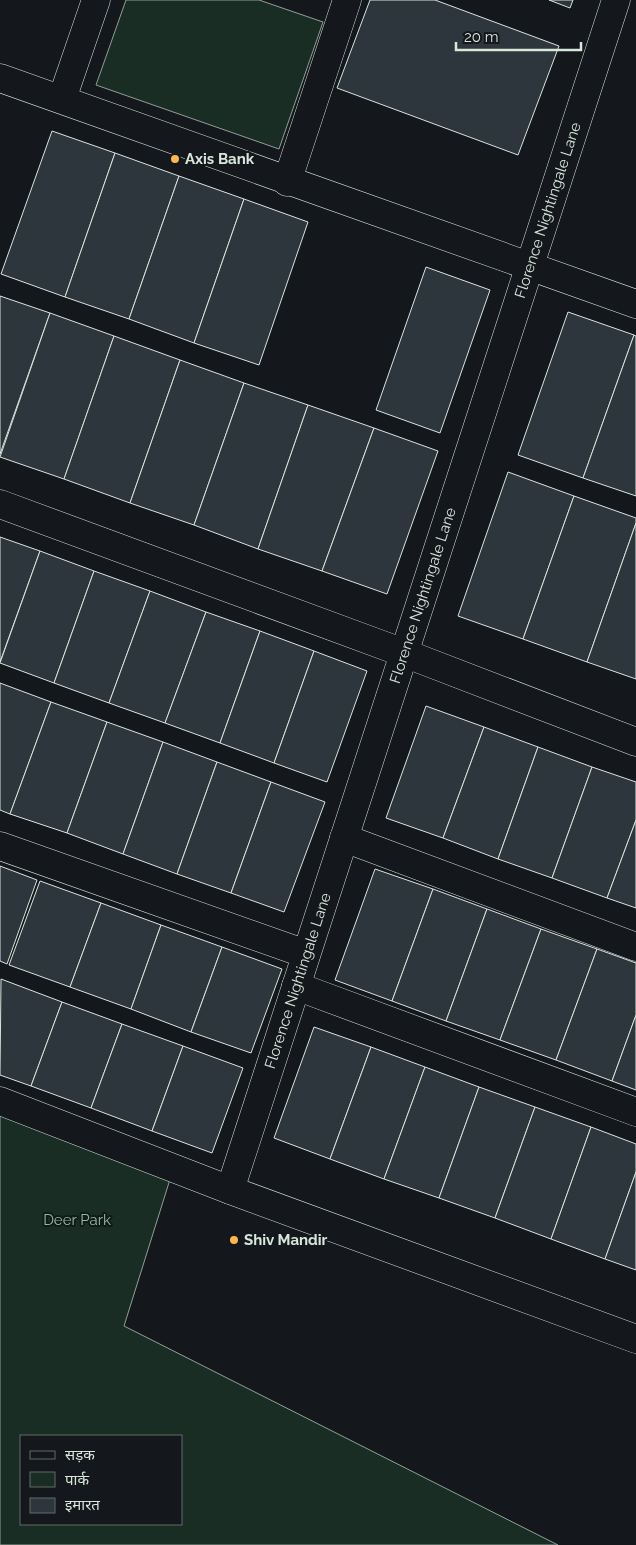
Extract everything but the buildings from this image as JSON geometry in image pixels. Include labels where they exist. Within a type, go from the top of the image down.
[{"type":"street","points":[[62,99],[96,0]]},
{"type":"street","points":[[287,182],[347,0]]},
{"type":"street","name":"Florence Nightingale Lane","points":[[230,1190],[616,0]]},
{"type":"street","points":[[0,78],[287,182],[636,304]]},
{"type":"street","points":[[0,504],[404,653],[636,742]]},
{"type":"street","points":[[344,838],[636,947]]},
{"type":"street","points":[[0,846],[306,954]]},
{"type":"street","points":[[296,986],[636,1112]]},
{"type":"street","points":[[0,1101],[230,1190],[636,1339]]},
{"type":"green space","points":[[126,0],[259,0],[323,22],[279,149],[96,85]]},
{"type":"green space","name":"Deer Park","points":[[0,1111],[172,1173],[124,1326],[558,1545],[0,1545]]},
{"type":"place","name":"Axis Bank","points":[[175,159]]},
{"type":"place","name":"Shiv Mandir","points":[[234,1240]]}]
